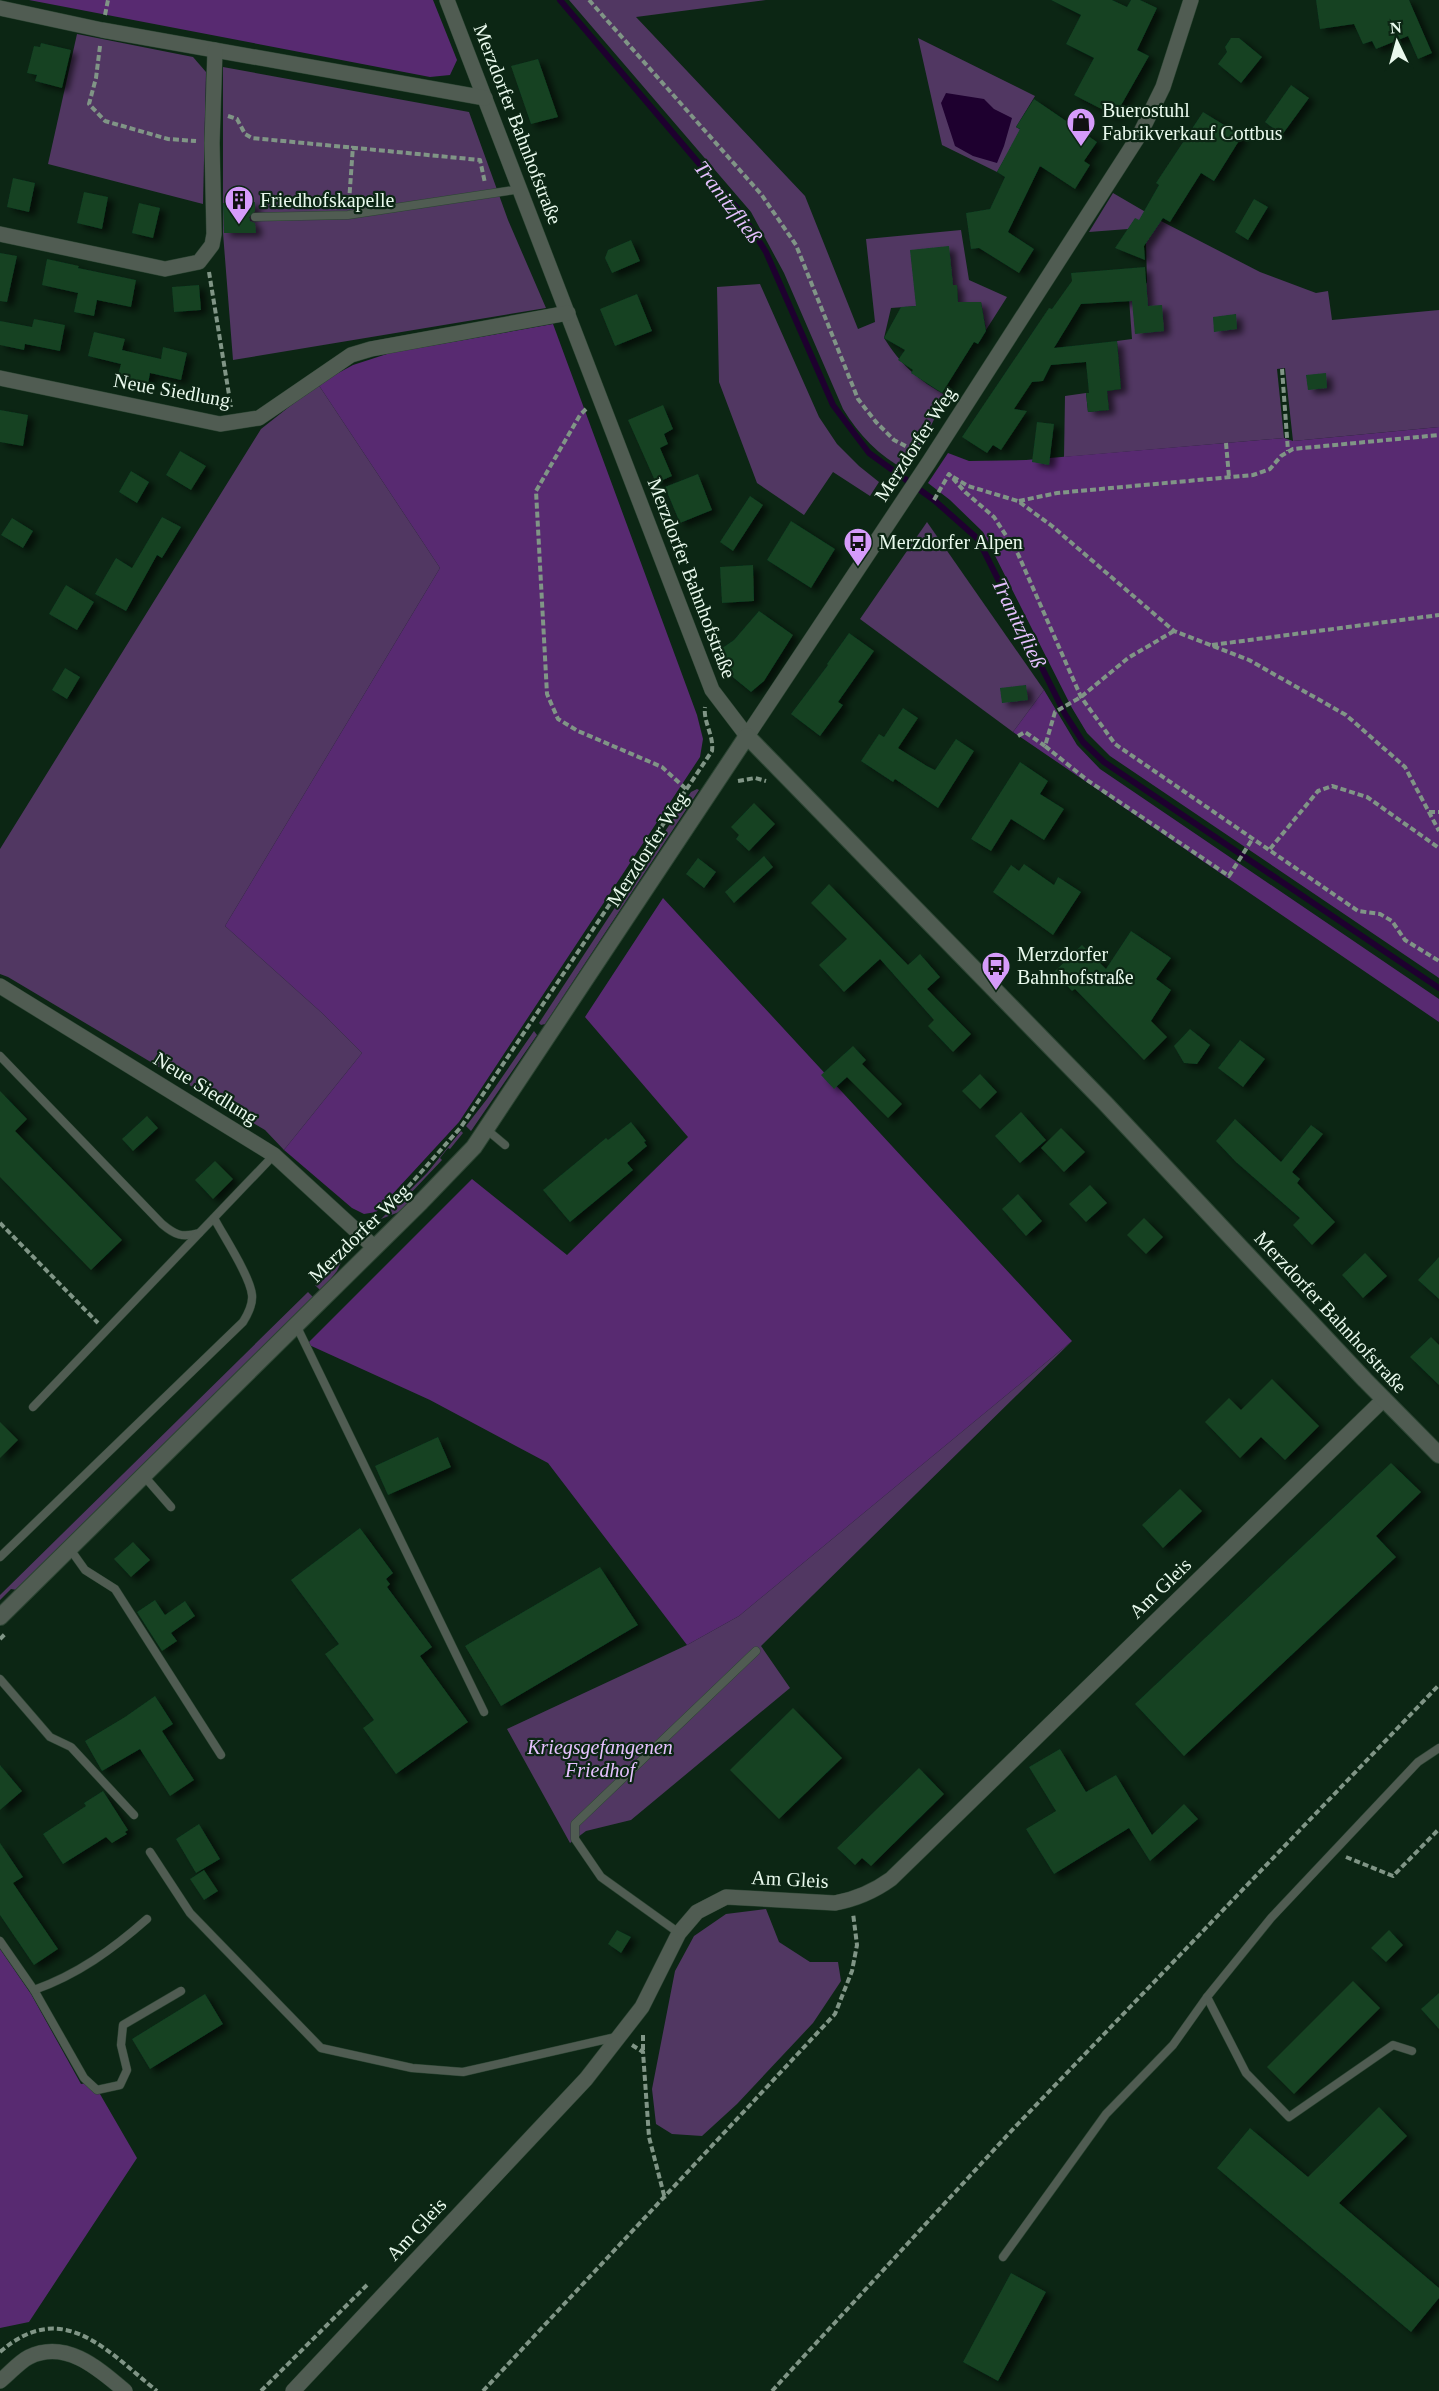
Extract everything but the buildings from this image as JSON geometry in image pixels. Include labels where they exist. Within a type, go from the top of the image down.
[{"type":"street","name":"Merzdorfer Bahnhofstraße","points":[[447,0],[712,690],[747,736],[1105,1103],[1439,1455]]},
{"type":"street","name":"Merzdorfer Weg","points":[[0,1617],[474,1147],[929,462],[1140,134],[1163,87],[1191,0]]},
{"type":"street","points":[[0,8],[102,30],[485,98]]},
{"type":"street","points":[[0,234],[165,268],[199,262],[212,246],[214,234],[212,142],[215,50]]},
{"type":"street","name":"Neue Siedlung","points":[[0,378],[220,424],[232,423],[259,418],[351,355],[371,349],[568,313]]},
{"type":"street","name":"Neue Siedlung","points":[[0,986],[274,1155],[374,1247]]},
{"type":"street","name":"Am Gleis","points":[[293,2391],[586,2079],[642,2007],[678,1934],[697,1912],[726,1897],[752,1897],[817,1904],[852,1900],[872,1892],[891,1879],[1384,1399]]},
{"type":"street","points":[[0,2382],[28,2357],[49,2351],[67,2353],[94,2365],[125,2391]]},
{"type":"lane","points":[[255,217],[348,215],[520,189]]},
{"type":"lane","points":[[0,1056],[162,1224],[175,1235],[188,1236],[200,1232]]},
{"type":"lane","points":[[486,1129],[506,1145]]},
{"type":"lane","points":[[33,1407],[274,1155]]},
{"type":"lane","points":[[0,1557],[243,1322],[250,1311],[252,1297],[249,1284],[214,1218]]},
{"type":"lane","points":[[296,1324],[484,1712]]},
{"type":"lane","points":[[142,1475],[171,1507]]},
{"type":"lane","points":[[69,1547],[85,1570],[115,1589],[221,1755]]},
{"type":"lane","points":[[678,1934],[601,1877],[575,1839],[575,1824],[756,1651]]},
{"type":"lane","points":[[0,1679],[50,1737],[71,1747],[134,1815]]},
{"type":"lane","points":[[1002,2258],[1106,2114],[1173,2045],[1207,1997],[1271,1918],[1418,1762],[1439,1748]]},
{"type":"lane","points":[[150,1852],[190,1913],[321,2048],[412,2068],[463,2072],[618,2037]]},
{"type":"lane","points":[[34,1989],[58,1982],[116,1946],[147,1919]]},
{"type":"lane","points":[[0,1941],[34,1989],[84,2078],[97,2090],[120,2085],[126,2070],[121,2046],[123,2025],[182,1991]]},
{"type":"lane","points":[[1207,1997],[1246,2073],[1289,2116],[1393,2045],[1412,2051]]},
{"type":"path","points":[[589,0],[761,194],[796,245],[858,399],[894,440],[968,486],[1018,501],[1052,526],[1174,631],[1249,660],[1346,715],[1405,767],[1439,831]]},
{"type":"path","points":[[102,30],[96,78],[89,104],[105,121],[168,139],[212,142]]},
{"type":"path","points":[[213,114],[222,114],[237,119],[245,134],[252,138],[480,160],[488,195]]},
{"type":"path","points":[[348,215],[352,146]]},
{"type":"path","points":[[206,254],[230,396],[232,423]]},
{"type":"path","points":[[1282,369],[1289,446],[1287,452]]},
{"type":"path","points":[[599,396],[580,416],[536,491],[547,694],[558,719],[578,731],[662,767],[686,789]]},
{"type":"path","points":[[1018,501],[1057,493],[1253,475],[1270,469],[1281,456],[1293,449],[1439,435]]},
{"type":"path","points":[[1226,443],[1229,477]]},
{"type":"path","points":[[934,500],[949,474]]},
{"type":"path","points":[[949,474],[965,492],[994,517],[1018,554],[1081,697],[1115,744],[1358,911],[1380,914],[1392,921],[1405,940],[1439,961]]},
{"type":"path","points":[[1212,646],[1439,615]]},
{"type":"path","points":[[1045,746],[1055,712],[1081,697],[1128,658],[1174,631]]},
{"type":"path","points":[[402,1194],[461,1127],[712,751],[713,740],[704,712],[705,702],[712,690]]},
{"type":"path","points":[[1018,736],[1024,732],[1087,780],[1229,876],[1253,838]]},
{"type":"path","points":[[1270,849],[1318,790],[1332,786],[1367,796],[1439,848]]},
{"type":"path","points":[[1429,812],[1439,812]]},
{"type":"path","points":[[0,1223],[106,1331]]},
{"type":"path","points":[[772,2391],[1014,2128],[1439,1685]]},
{"type":"path","points":[[1333,1852],[1393,1876],[1439,1829]]},
{"type":"path","points":[[483,2391],[665,2199],[835,2014],[852,1971],[857,1945],[852,1900]]},
{"type":"path","points":[[618,2037],[643,2052],[649,2137],[665,2199]]},
{"type":"path","points":[[261,2391],[371,2281]]},
{"type":"green space","points":[[569,0],[766,0],[636,17],[805,196],[858,329],[875,322],[866,239],[961,230],[969,280],[1007,297],[986,330],[981,302],[958,302],[957,285],[930,287],[932,305],[891,308],[884,338],[911,372],[947,396],[906,470],[870,444],[843,409],[784,273],[751,212]]},
{"type":"green space","points":[[77,34],[193,57],[206,72],[203,204],[48,164]]},
{"type":"green space","points":[[918,38],[1035,96],[1016,127],[1053,149],[1041,167],[1009,151],[997,172],[942,145]]},
{"type":"green space","points":[[223,67],[469,112],[508,220],[546,308],[233,360],[223,233]]},
{"type":"green space","points":[[1113,193],[1161,221],[1260,272],[1316,293],[1328,291],[1332,320],[1439,310],[1439,427],[1293,441],[1285,368],[1277,369],[1284,438],[1064,457],[1065,396],[1086,393],[1088,412],[1109,410],[1107,391],[1121,389],[1117,341],[1132,339],[1128,285],[1147,283],[1146,242],[1128,229],[1089,232]]},
{"type":"green space","points":[[760,284],[819,417],[837,444],[879,482],[870,496],[833,472],[804,515],[757,483],[719,382],[717,287]]},
{"type":"green space","points":[[318,384],[440,568],[225,926],[322,1013],[362,1053],[284,1150],[265,1130],[0,974],[0,849],[261,429]]},
{"type":"green space","points":[[927,522],[1044,690],[1013,732],[860,619]]},
{"type":"green space","points":[[699,790],[545,1024],[541,1025],[539,1023],[691,792]]},
{"type":"green space","points":[[534,1031],[537,1035],[471,1131],[466,1126]]},
{"type":"green space","points":[[461,1131],[463,1133],[440,1158],[442,1160],[409,1195],[413,1198],[399,1212],[381,1219],[427,1173]]},
{"type":"green space","points":[[343,1258],[337,1271],[321,1291],[315,1285]]},
{"type":"green space","points":[[308,1292],[314,1298],[17,1590],[11,1589],[0,1600],[0,1595]]},
{"type":"green space","name":"Kriegsgefangenen Friedhof","points":[[1072,1341],[761,1646],[790,1688],[631,1820],[586,1831],[570,1843],[507,1729],[687,1645],[739,1616]]},
{"type":"green space","points":[[766,1909],[779,1942],[810,1962],[838,1962],[841,1981],[813,2023],[737,2104],[702,2136],[672,2134],[656,2124],[652,2089],[675,1971],[694,1936],[726,1914]]},
{"type":"shaded area","points":[[29,0],[433,0],[457,60],[450,75],[430,77]]},
{"type":"shaded area","points":[[946,93],[984,99],[994,109],[1012,118],[997,163],[973,156],[955,146],[941,103]]},
{"type":"shaded area","points":[[553,324],[697,715],[703,739],[700,757],[459,1122],[376,1212],[364,1214],[352,1208],[284,1150],[362,1053],[322,1013],[225,926],[440,568],[318,384],[353,365],[390,353]]},
{"type":"shaded area","points":[[1439,427],[1439,978],[1110,756],[1087,733],[1072,708],[983,532],[950,500],[928,483],[948,453],[969,461],[1026,460],[1284,438],[1293,441]]},
{"type":"shaded area","points":[[1044,690],[1077,745],[1100,769],[1439,999],[1439,1022],[1013,732]]},
{"type":"shaded area","points":[[663,898],[1072,1341],[739,1616],[687,1645],[548,1463],[430,1400],[307,1344],[472,1179],[567,1255],[688,1137],[585,1017]]},
{"type":"shaded area","points":[[0,1949],[31,1994],[81,2084],[93,2082],[137,2158],[29,2322],[0,2328]]},
{"type":"waterway","name":"Tranitzfließ","points":[[560,0],[742,214],[766,252],[833,405],[869,453],[934,500],[978,539],[1065,714],[1083,742],[1104,762],[1439,988]]},
{"type":"place","name":"Buerostuhl Fabrikverkauf Cottbus","points":[[1081,148]]},
{"type":"place","name":"Friedhofskapelle","points":[[239,226]]},
{"type":"place","name":"Merzdorfer Alpen","points":[[858,568]]},
{"type":"place","name":"Merzdorfer Bahnhofstraße","points":[[996,992]]}]
